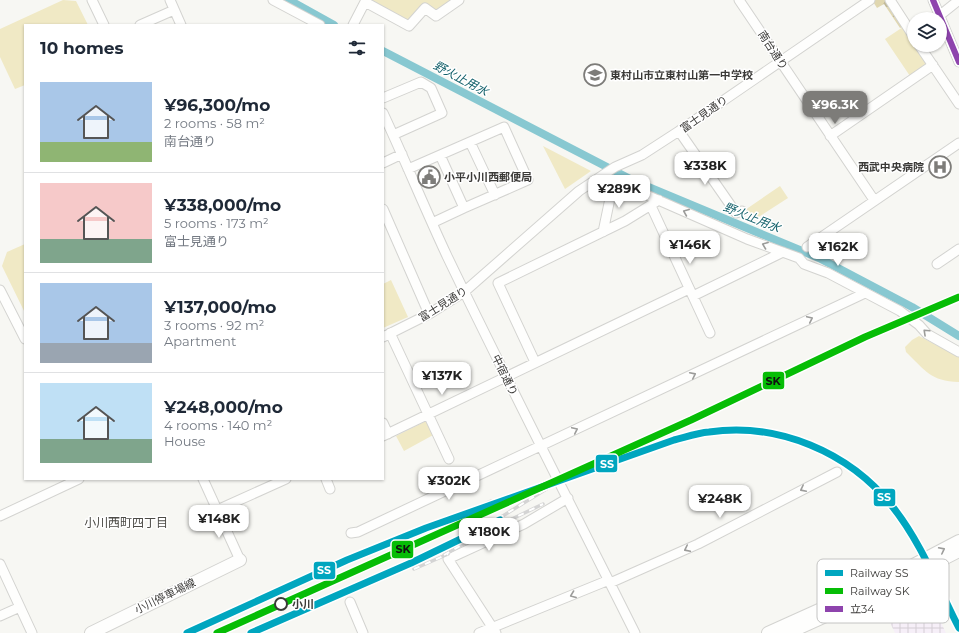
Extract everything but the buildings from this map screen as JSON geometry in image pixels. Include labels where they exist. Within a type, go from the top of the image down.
[{"type":"main road","points":[[925,559],[959,541]]},
{"type":"main road","points":[[945,559],[959,552]]},
{"type":"main road","name":"小川停車場線","points":[[91,633],[240,560]]},
{"type":"main road","points":[[768,633],[817,611]]},
{"type":"main road","points":[[788,633],[817,620]]},
{"type":"street","points":[[92,0],[104,24]]},
{"type":"street","points":[[170,0],[181,24]]},
{"type":"street","points":[[273,0],[317,24]]},
{"type":"street","points":[[354,24],[365,1],[409,26],[425,8],[436,16],[459,0]]},
{"type":"street","name":"南台通り","points":[[739,0],[874,200]]},
{"type":"street","name":"富士見通り","points":[[387,335],[429,314],[464,292],[564,203],[604,174],[615,167],[642,155],[679,131],[870,0]]},
{"type":"street","points":[[890,0],[907,26]]},
{"type":"street","points":[[933,0],[938,12]]},
{"type":"street","points":[[944,12],[959,0]]},
{"type":"street","points":[[142,24],[174,10]]},
{"type":"street","points":[[947,32],[957,51],[959,62]]},
{"type":"street","points":[[924,52],[959,104]]},
{"type":"street","points":[[830,136],[933,65]]},
{"type":"street","points":[[384,98],[421,82],[430,88],[442,113],[393,135]]},
{"type":"street","name":"中宿通り","points":[[384,115],[464,292],[540,447],[568,498],[635,633]]},
{"type":"street","points":[[408,169],[504,127],[528,180],[432,223]]},
{"type":"street","points":[[679,131],[736,213],[742,211]]},
{"type":"street","points":[[470,142],[495,195]]},
{"type":"street","points":[[807,247],[959,143]]},
{"type":"street","points":[[384,163],[402,154]]},
{"type":"street","points":[[440,155],[464,208]]},
{"type":"street","points":[[604,174],[613,184]]},
{"type":"street","points":[[613,184],[618,182],[799,258],[804,264],[828,273],[900,311],[919,325],[927,334],[959,352]]},
{"type":"street","points":[[603,232],[613,184]]},
{"type":"street","points":[[535,362],[498,283],[603,232],[659,200]]},
{"type":"street","points":[[650,206],[710,333]]},
{"type":"street","points":[[384,211],[429,314]]},
{"type":"street","points":[[937,264],[959,249]]},
{"type":"street","points":[[385,435],[535,362],[783,252]]},
{"type":"street","points":[[0,290],[24,337]]},
{"type":"street","points":[[352,533],[358,532],[540,447],[865,293]]},
{"type":"street","points":[[387,335],[428,414],[449,459]]},
{"type":"street","points":[[479,633],[494,630],[698,544],[837,472]]},
{"type":"street","points":[[0,516],[77,480]]},
{"type":"street","points":[[203,480],[240,560]]},
{"type":"street","points":[[217,510],[284,480]]},
{"type":"street","points":[[326,480],[330,488]]},
{"type":"street","points":[[494,630],[448,559],[524,524],[568,498]]},
{"type":"street","points":[[0,564],[32,633]]},
{"type":"street","points":[[350,602],[363,633]]},
{"type":"street","points":[[0,616],[20,607]]},
{"type":"shaded area","points":[[63,0],[76,1],[88,24],[24,24],[24,85],[15,89],[0,57],[0,29]]},
{"type":"shaded area","points":[[371,0],[454,0],[437,12],[425,4],[409,23],[370,2]]},
{"type":"shaded area","points":[[906,25],[907,52],[924,52],[933,65],[912,79],[885,39]]},
{"type":"shaded area","points":[[543,146],[591,171],[565,189]]},
{"type":"shaded area","points":[[780,186],[788,198],[757,218],[745,210]]},
{"type":"shaded area","points":[[24,244],[24,311],[2,266],[7,252]]},
{"type":"shaded area","points":[[391,280],[408,317],[384,328],[384,284]]},
{"type":"shaded area","points":[[919,336],[959,357],[959,382],[941,380],[929,374],[906,352],[905,347]]},
{"type":"shaded area","points":[[428,420],[435,434],[404,451],[396,436]]},
{"type":"shaded area","points":[[890,623],[941,623],[946,633],[895,633]]},
{"type":"green space","points":[[872,0],[890,0],[906,25],[900,28],[884,4],[877,8]]},
{"type":"waterway","name":"野火止用水","points":[[289,0],[332,24]]},
{"type":"waterway","name":"野火止用水","points":[[384,52],[634,181],[819,258],[912,307],[959,336]]},
{"type":"railway","points":[[488,525],[548,488]]},
{"type":"railway","points":[[458,517],[491,501]]},
{"type":"railway","points":[[444,555],[483,533],[543,504]]},
{"type":"railway","points":[[414,569],[448,554]]},
{"type":"rail line","name":"SK","points":[[217,633],[691,420],[865,337],[959,297]]},
{"type":"rail line","name":"SS","points":[[187,633],[347,560],[426,528],[674,440],[705,433],[735,430],[761,432],[786,437],[810,445],[833,456],[855,470],[875,487],[892,506],[912,534],[925,559]]},
{"type":"rail line","name":"SS","points":[[251,633],[411,563],[500,520]]},
{"type":"rail line","name":"SS","points":[[949,608],[959,628]]},
{"type":"transit line","name":"立34","points":[[933,0],[959,62]]},
{"type":"place","name":"東村山市立東村山第一中学校","points":[[595,75]]},
{"type":"place","name":"西武中央病院","points":[[940,167]]},
{"type":"place","name":"小平小川西郵便局","points":[[429,177]]},
{"type":"place","name":"小川","points":[[281,604]]},
{"type":"district","name":"小川西町四丁目","points":[[126,522]]}]
